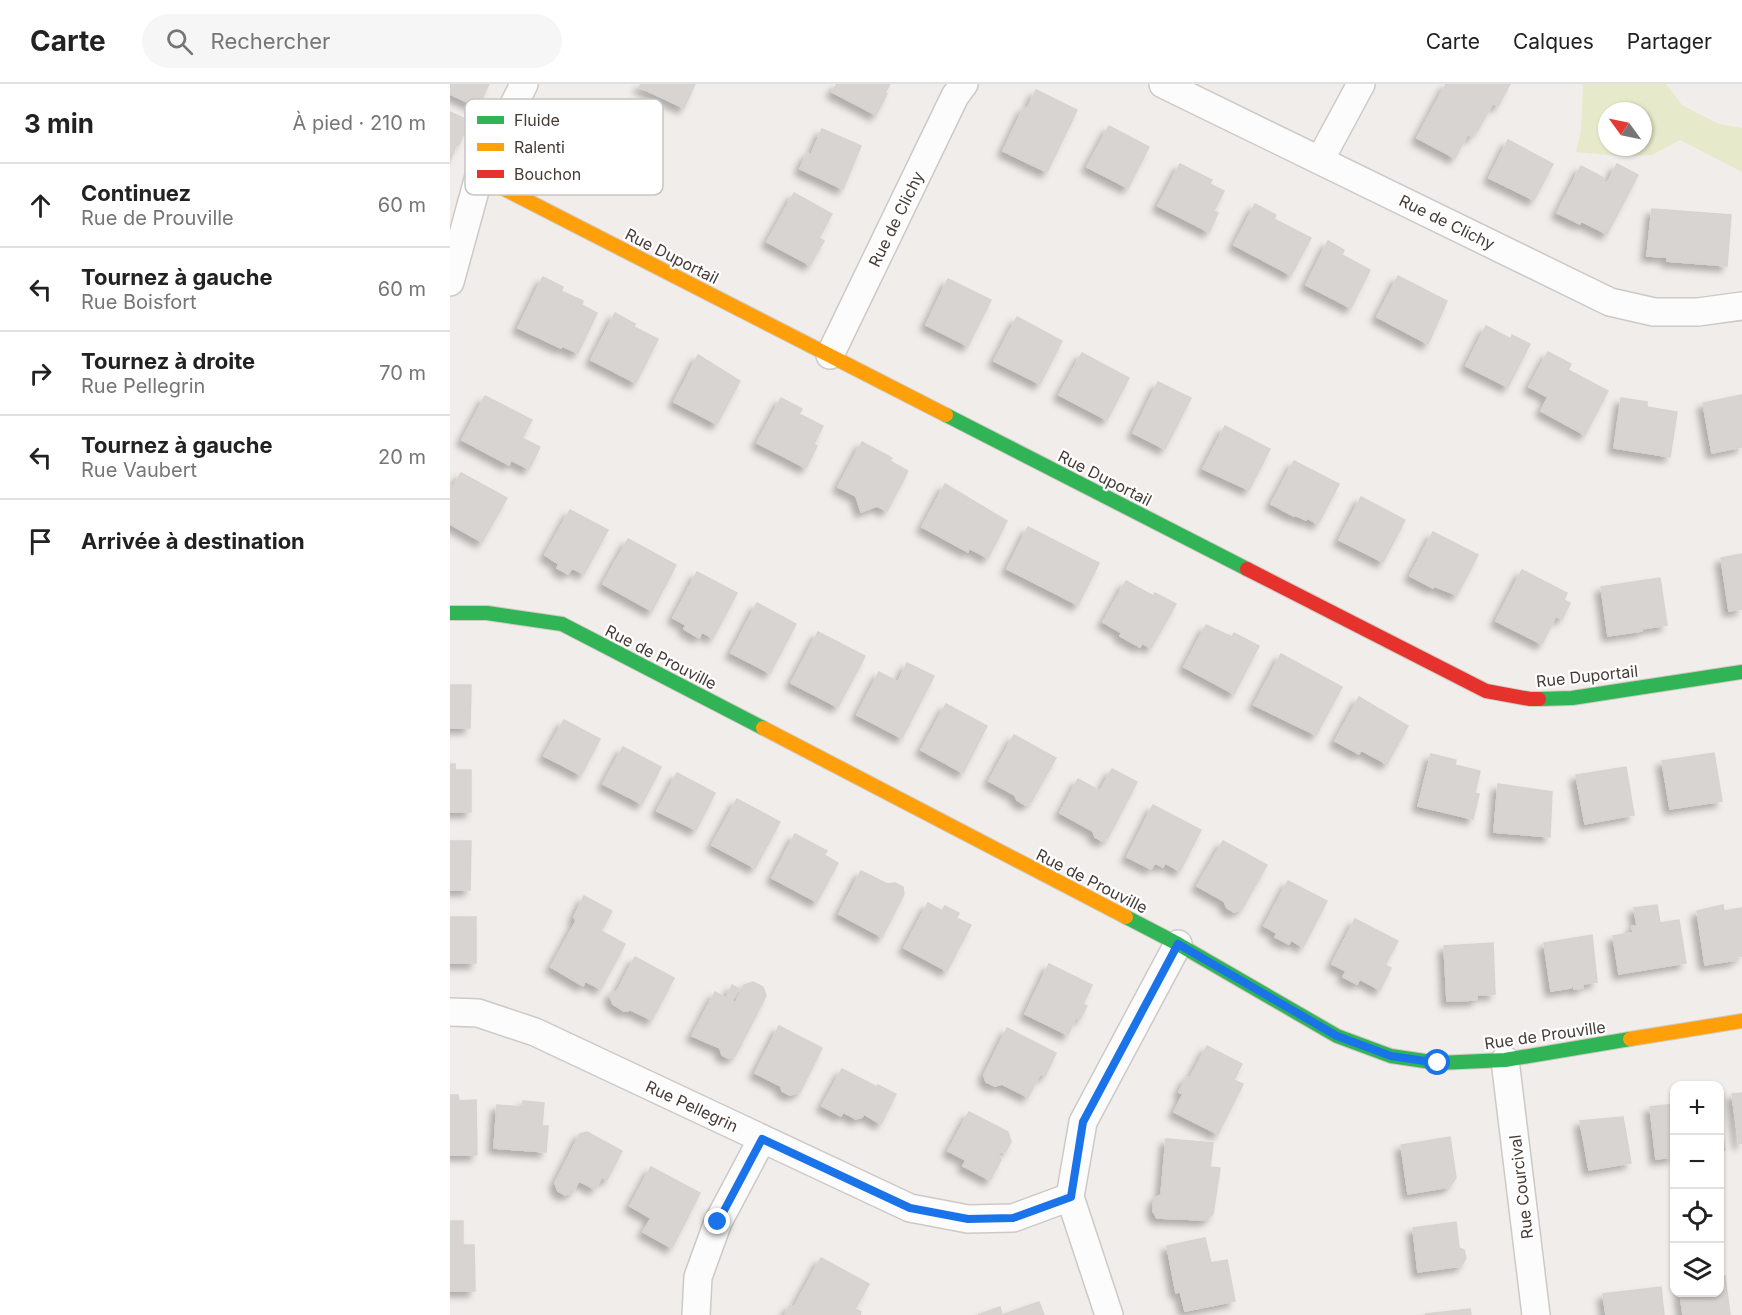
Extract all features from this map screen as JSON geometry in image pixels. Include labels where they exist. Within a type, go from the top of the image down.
[{"type":"street","points":[[517,99],[524,84]]},
{"type":"street","name":"Rue de Clichy","points":[[830,355],[955,96],[964,84]]},
{"type":"street","name":"Rue de Clichy","points":[[1163,84],[1610,302],[1654,312],[1698,312],[1742,306]]},
{"type":"street","points":[[1320,160],[1361,84]]},
{"type":"street","points":[[450,282],[474,195]]},
{"type":"street","name":"Rue Duportail","points":[[516,195],[1486,691],[1530,699],[1572,698],[1742,672]]},
{"type":"street","name":"Rue de Prouville","points":[[450,613],[487,613],[562,624],[1178,944],[1337,1036],[1391,1056],[1438,1063],[1505,1059],[1742,1021]]},
{"type":"street","points":[[1109,1315],[1071,1197],[1083,1122],[1178,944]]},
{"type":"street","name":"Rue Pellegrin","points":[[450,1012],[478,1013],[535,1032],[910,1208],[968,1219],[1013,1218],[1071,1197]]},
{"type":"street","name":"Rue Courcival","points":[[1505,1059],[1536,1315]]},
{"type":"street","points":[[696,1315],[698,1277],[718,1222],[762,1139]]},
{"type":"green space","points":[[1582,84],[1666,84],[1682,105],[1719,124],[1742,128],[1742,172],[1680,140],[1652,155],[1652,102],[1598,102],[1598,154],[1576,152],[1581,130]]},
{"type":"building","points":[[450,84],[489,84],[482,99],[465,99],[465,101],[450,94]]},
{"type":"building","points":[[641,84],[695,84],[684,108],[639,87]]},
{"type":"building","points":[[837,84],[890,84],[876,115],[832,92]]},
{"type":"building","points":[[1446,84],[1510,84],[1498,106],[1493,103],[1478,130],[1476,129],[1472,137],[1468,134],[1455,158],[1417,138]]},
{"type":"building","points":[[1036,90],[1077,110],[1047,172],[1003,151],[1024,107],[1027,109]]},
{"type":"building","points":[[450,112],[465,119],[465,131],[459,144],[457,143],[450,161]]},
{"type":"building","points":[[1109,126],[1149,147],[1128,188],[1087,167]]},
{"type":"building","points":[[822,129],[861,146],[843,189],[800,169],[807,153],[811,155]]},
{"type":"building","points":[[1508,140],[1553,164],[1534,200],[1489,178]]},
{"type":"building","points":[[1180,164],[1212,180],[1210,184],[1224,191],[1214,211],[1218,213],[1209,232],[1158,206]]},
{"type":"building","points":[[1617,164],[1638,175],[1607,234],[1581,221],[1580,224],[1557,213],[1581,166],[1604,178],[1603,181],[1607,183]]},
{"type":"building","points":[[794,193],[832,214],[819,238],[824,241],[810,265],[767,242]]},
{"type":"building","points":[[1255,204],[1276,215],[1274,219],[1311,238],[1291,275],[1234,245]]},
{"type":"building","points":[[1652,209],[1731,215],[1727,266],[1667,261],[1668,257],[1647,256]]},
{"type":"building","points":[[1328,241],[1344,250],[1342,255],[1370,270],[1351,308],[1306,285]]},
{"type":"building","points":[[1398,276],[1447,301],[1428,344],[1377,317]]},
{"type":"building","points":[[543,277],[563,287],[561,291],[583,301],[582,305],[597,313],[578,353],[562,346],[561,348],[518,328]]},
{"type":"building","points":[[948,279],[991,300],[968,346],[926,325]]},
{"type":"building","points":[[615,313],[635,324],[634,327],[658,339],[636,383],[591,360]]},
{"type":"building","points":[[1017,317],[1062,341],[1040,384],[994,361]]},
{"type":"building","points":[[1486,326],[1511,339],[1512,335],[1530,344],[1508,387],[1466,366]]},
{"type":"building","points":[[1548,352],[1571,364],[1568,370],[1608,391],[1585,435],[1541,411],[1548,397],[1529,387]]},
{"type":"building","points":[[1082,353],[1129,378],[1107,420],[1059,395]]},
{"type":"building","points":[[698,355],[740,381],[717,424],[674,402]]},
{"type":"building","points":[[1158,382],[1191,398],[1165,449],[1133,433]]},
{"type":"building","points":[[1742,395],[1742,447],[1712,453],[1703,403]]},
{"type":"building","points":[[485,396],[532,420],[522,438],[540,447],[529,469],[511,460],[509,465],[462,440]]},
{"type":"building","points":[[781,398],[802,409],[799,414],[823,426],[814,444],[817,446],[806,468],[757,443]]},
{"type":"building","points":[[1621,398],[1647,402],[1647,407],[1677,412],[1670,457],[1614,448]]},
{"type":"building","points":[[1225,426],[1270,449],[1249,490],[1203,469]]},
{"type":"building","points":[[862,442],[892,458],[890,461],[908,471],[887,511],[877,506],[861,512],[856,496],[838,487]]},
{"type":"building","points":[[1294,461],[1339,484],[1318,524],[1307,518],[1306,520],[1294,516],[1271,504]]},
{"type":"building","points":[[461,473],[507,498],[482,542],[450,524],[450,486],[453,487]]},
{"type":"building","points":[[945,484],[1007,521],[988,558],[969,548],[968,552],[922,527]]},
{"type":"building","points":[[1361,497],[1405,520],[1383,562],[1339,540]]},
{"type":"building","points":[[570,510],[608,530],[584,574],[572,568],[568,574],[557,568],[559,564],[545,555]]},
{"type":"building","points":[[1028,527],[1099,563],[1078,605],[1007,569]]},
{"type":"building","points":[[1433,532],[1478,555],[1457,595],[1434,586],[1433,588],[1410,576]]},
{"type":"building","points":[[628,539],[676,565],[652,611],[603,584]]},
{"type":"building","points":[[1742,554],[1742,609],[1729,611],[1721,558]]},
{"type":"building","points":[[1522,570],[1567,593],[1564,600],[1570,603],[1562,619],[1556,616],[1542,644],[1496,621]]},
{"type":"building","points":[[697,572],[737,593],[713,638],[702,632],[699,638],[684,629],[686,625],[673,618]]},
{"type":"building","points":[[1660,578],[1667,625],[1608,636],[1601,587]]},
{"type":"building","points":[[1126,581],[1153,596],[1155,593],[1176,604],[1151,648],[1142,643],[1140,647],[1120,636],[1122,633],[1103,622]]},
{"type":"building","points":[[757,603],[796,624],[770,673],[731,653]]},
{"type":"building","points":[[1206,625],[1232,637],[1234,633],[1259,646],[1234,694],[1184,667]]},
{"type":"building","points":[[818,632],[865,656],[838,707],[791,683]]},
{"type":"building","points":[[1281,654],[1342,687],[1316,735],[1254,705]]},
{"type":"building","points":[[907,663],[934,676],[902,738],[857,715],[879,672],[898,682]]},
{"type":"building","points":[[450,685],[471,685],[470,728],[450,728]]},
{"type":"building","points":[[1359,697],[1408,726],[1387,764],[1361,750],[1359,754],[1335,741]]},
{"type":"building","points":[[946,704],[987,726],[963,773],[921,750]]},
{"type":"building","points":[[564,720],[600,739],[581,775],[544,756]]},
{"type":"building","points":[[1014,735],[1056,758],[1031,802],[1025,805],[1017,800],[1015,795],[989,781]]},
{"type":"building","points":[[623,747],[661,767],[642,804],[603,784]]},
{"type":"building","points":[[1714,753],[1722,801],[1670,809],[1662,761]]},
{"type":"building","points":[[1431,754],[1456,760],[1455,765],[1480,771],[1475,793],[1479,794],[1473,819],[1418,806]]},
{"type":"building","points":[[450,764],[455,764],[455,770],[471,770],[471,812],[450,812]]},
{"type":"building","points":[[1626,767],[1634,815],[1585,824],[1576,775]]},
{"type":"building","points":[[1112,769],[1137,782],[1108,838],[1102,841],[1095,837],[1093,831],[1060,813],[1078,779],[1100,791]]},
{"type":"building","points":[[677,773],[715,793],[696,830],[657,811]]},
{"type":"building","points":[[1498,784],[1552,792],[1550,837],[1494,832]]},
{"type":"building","points":[[737,799],[780,822],[755,868],[712,845]]},
{"type":"building","points":[[1153,805],[1201,830],[1180,871],[1165,863],[1163,867],[1155,863],[1151,869],[1127,857]]},
{"type":"building","points":[[795,834],[827,851],[824,855],[838,863],[817,902],[772,878]]},
{"type":"building","points":[[450,841],[471,841],[470,890],[450,890]]},
{"type":"building","points":[[1223,841],[1267,865],[1242,909],[1234,912],[1227,908],[1224,901],[1197,886]]},
{"type":"building","points":[[861,871],[887,884],[895,883],[903,887],[904,894],[882,937],[839,914]]},
{"type":"building","points":[[1288,881],[1327,901],[1303,947],[1291,940],[1289,944],[1275,937],[1277,933],[1264,926]]},
{"type":"building","points":[[584,896],[612,911],[601,931],[625,944],[601,989],[585,981],[583,986],[551,967],[576,921],[574,917]]},
{"type":"building","points":[[928,903],[942,911],[945,906],[959,913],[956,918],[971,925],[947,971],[904,948]]},
{"type":"building","points":[[1657,905],[1660,923],[1679,920],[1686,963],[1619,974],[1613,936],[1633,933],[1632,926],[1637,926],[1634,908]]},
{"type":"building","points":[[1723,905],[1724,911],[1742,908],[1742,956],[1736,957],[1736,960],[1705,965],[1697,911]]},
{"type":"building","points":[[450,917],[476,917],[476,963],[450,963]]},
{"type":"building","points":[[1355,919],[1398,941],[1385,965],[1391,968],[1380,990],[1360,979],[1357,984],[1343,977],[1346,971],[1332,964]]},
{"type":"building","points":[[1592,935],[1597,982],[1583,984],[1583,988],[1574,989],[1573,986],[1551,991],[1544,943]]},
{"type":"building","points":[[1493,943],[1495,994],[1477,995],[1477,1000],[1447,1001],[1444,946]]},
{"type":"building","points":[[635,957],[674,978],[652,1020],[631,1010],[624,1011],[613,1004],[610,996],[612,991],[616,993]]},
{"type":"building","points":[[1049,964],[1092,985],[1083,1004],[1087,1006],[1080,1019],[1076,1017],[1068,1035],[1025,1014]]},
{"type":"building","points":[[753,982],[763,987],[766,996],[735,1056],[728,1058],[722,1055],[720,1048],[692,1036],[715,992],[726,998],[732,985],[739,989],[732,1001],[735,1003],[744,985]]},
{"type":"building","points":[[779,1026],[822,1048],[800,1092],[790,1095],[782,1091],[781,1086],[755,1073]]},
{"type":"building","points":[[1007,1028],[1056,1053],[1045,1076],[1040,1074],[1028,1097],[1002,1084],[995,1086],[986,1082],[984,1075]]},
{"type":"building","points":[[1207,1046],[1242,1064],[1234,1080],[1243,1084],[1218,1134],[1174,1112],[1183,1094],[1179,1092],[1187,1077],[1190,1078]]},
{"type":"building","points":[[842,1069],[896,1094],[881,1124],[864,1114],[856,1119],[843,1112],[841,1116],[822,1106]]},
{"type":"building","points":[[1742,1093],[1742,1143],[1739,1144],[1732,1094]]},
{"type":"building","points":[[450,1095],[458,1095],[459,1101],[476,1100],[477,1155],[450,1155]]},
{"type":"building","points":[[523,1101],[544,1103],[542,1126],[548,1126],[546,1152],[494,1148],[497,1105],[523,1107]]},
{"type":"building","points":[[1670,1104],[1670,1157],[1656,1159],[1650,1107]]},
{"type":"building","points":[[969,1112],[1008,1132],[1011,1142],[1006,1151],[998,1153],[1001,1160],[990,1180],[963,1166],[966,1160],[948,1151]]},
{"type":"building","points":[[1623,1117],[1631,1163],[1589,1170],[1580,1121]]},
{"type":"building","points":[[587,1132],[622,1151],[607,1180],[602,1177],[595,1189],[579,1181],[573,1192],[565,1195],[558,1191],[555,1183],[580,1134]]},
{"type":"building","points":[[1450,1137],[1456,1178],[1449,1187],[1408,1194],[1401,1145]]},
{"type":"building","points":[[1166,1139],[1213,1143],[1210,1167],[1220,1168],[1213,1214],[1206,1220],[1157,1218],[1153,1211],[1154,1199],[1161,1195]]},
{"type":"building","points":[[651,1167],[700,1193],[672,1248],[643,1232],[651,1218],[630,1206]]},
{"type":"building","points":[[450,1221],[463,1221],[463,1245],[474,1245],[475,1291],[450,1291]]},
{"type":"building","points":[[1456,1222],[1459,1248],[1464,1250],[1466,1258],[1461,1266],[1418,1272],[1413,1228]]},
{"type":"building","points":[[1205,1238],[1211,1263],[1227,1260],[1235,1301],[1185,1311],[1180,1291],[1176,1293],[1167,1246]]},
{"type":"building","points":[[821,1258],[869,1284],[855,1309],[861,1312],[860,1315],[785,1315],[790,1305],[794,1307]]},
{"type":"building","points":[[1725,1276],[1730,1315],[1683,1315],[1681,1297],[1724,1297]]},
{"type":"building","points":[[1661,1287],[1664,1315],[1606,1315],[1603,1294]]},
{"type":"building","points":[[1039,1302],[1044,1315],[1002,1315]]},
{"type":"building","points":[[1000,1307],[1002,1315],[978,1315]]},
{"type":"building","points":[[1470,1309],[1471,1315],[1426,1315],[1426,1314]]},
{"type":"traffic: fast","points":[[946,415],[1247,569]]},
{"type":"traffic: fast","points":[[450,613],[487,613],[562,624],[763,728]]},
{"type":"traffic: fast","points":[[1539,699],[1572,698],[1742,672]]},
{"type":"traffic: fast","points":[[1126,917],[1178,944],[1337,1036],[1391,1056],[1438,1063],[1505,1060],[1630,1039]]},
{"type":"traffic: slow","points":[[516,195],[946,415]]},
{"type":"traffic: slow","points":[[763,728],[1126,917]]},
{"type":"traffic: slow","points":[[1630,1039],[1742,1021]]},
{"type":"traffic: jam","points":[[1247,569],[1486,691],[1539,699]]},
{"type":"route","points":[[718,1222],[762,1139],[910,1208],[968,1219],[1013,1218],[1071,1197],[1083,1122],[1178,944],[1337,1036],[1391,1056],[1438,1063]]}]
